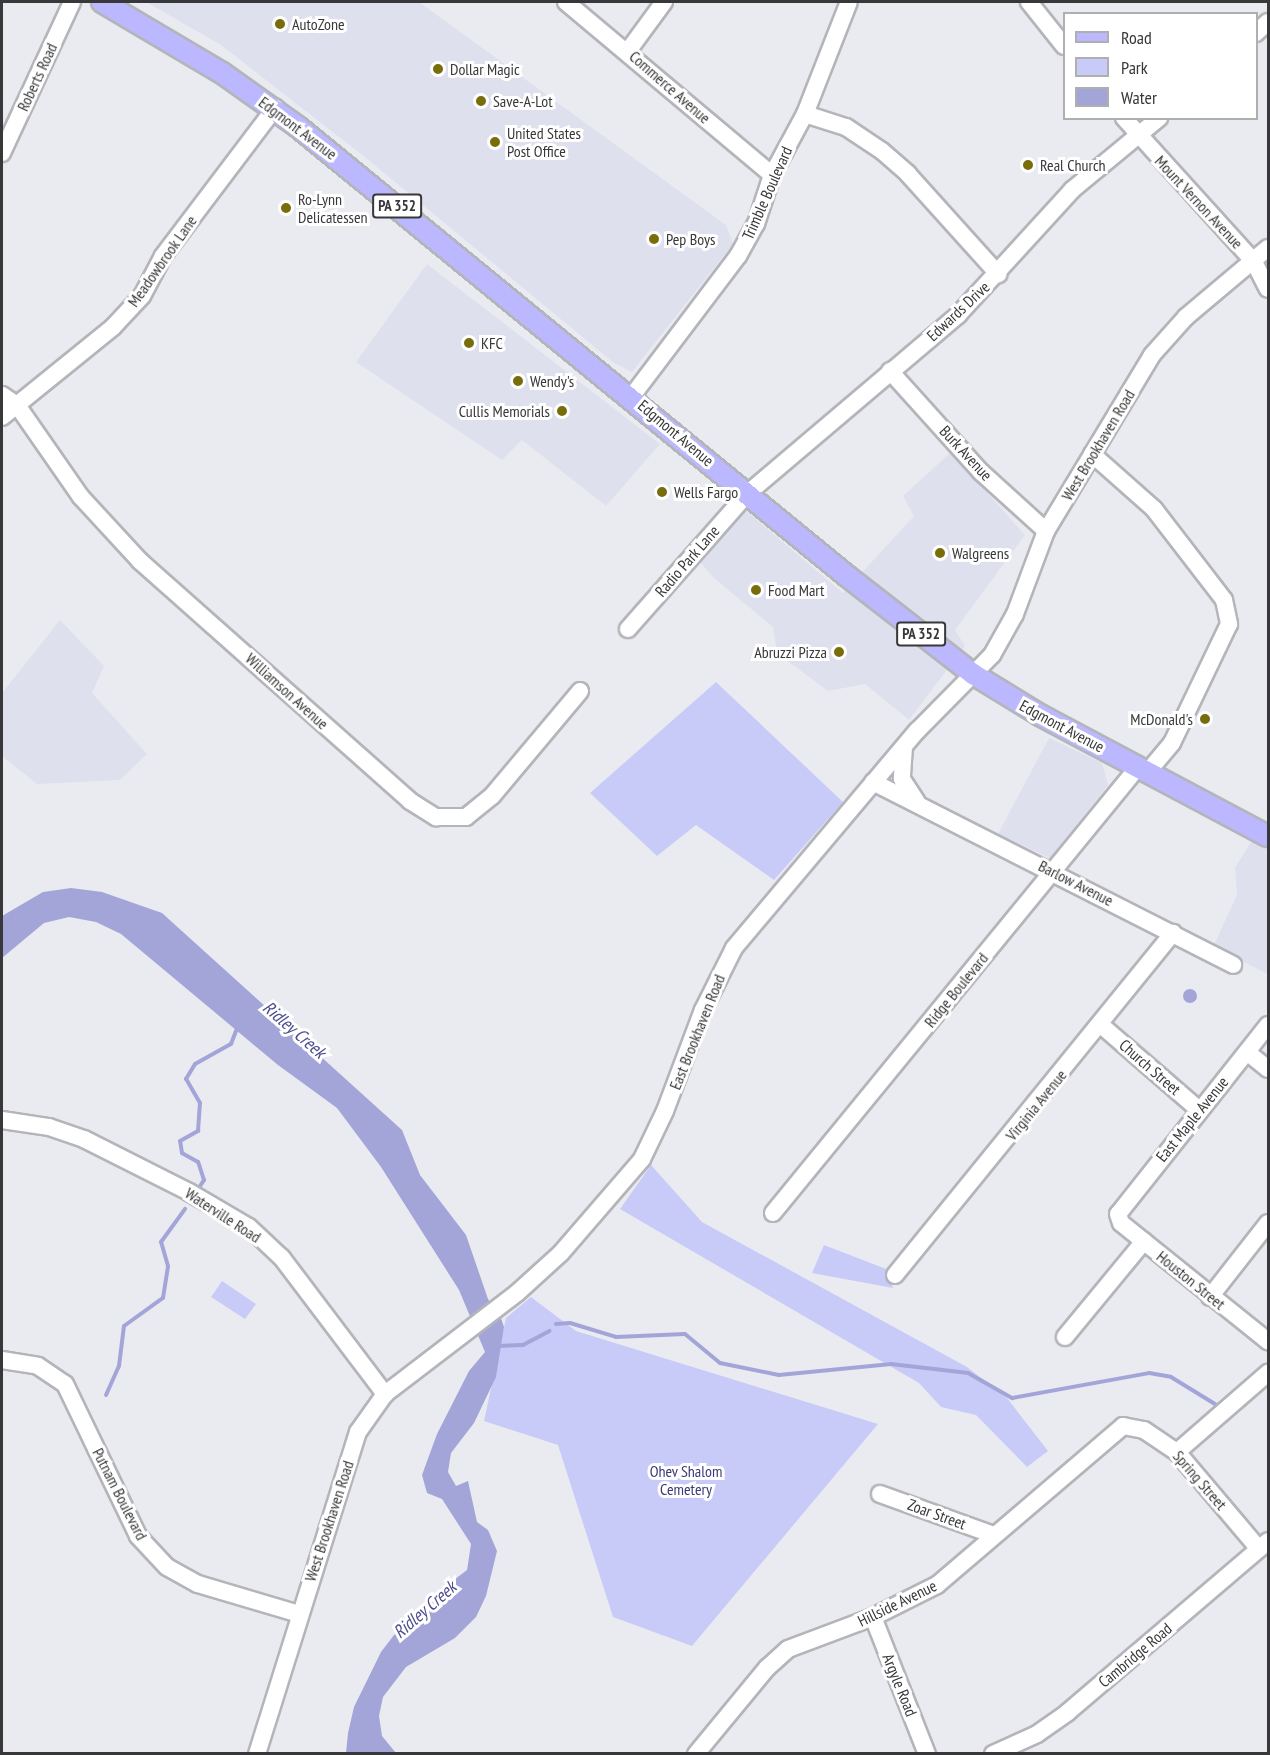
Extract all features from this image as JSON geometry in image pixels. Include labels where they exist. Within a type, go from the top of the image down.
[{"type":"main road","name":"Edgmont Avenue","points":[[110,4],[275,108],[632,396],[747,494],[973,674],[1024,707],[1269,836]]},
{"type":"street","name":"Roberts Road","points":[[2,153],[72,2]]},
{"type":"street","name":"Commerce Avenue","points":[[566,2],[628,51],[772,175]]},
{"type":"street","points":[[628,51],[664,2]]},
{"type":"street","name":"Trimble Boulevard","points":[[632,396],[738,256],[756,224],[772,175],[805,114],[849,2]]},
{"type":"street","points":[[1029,2],[1063,44]]},
{"type":"street","name":"Meadowbrook Lane","points":[[2,417],[113,327],[142,296],[163,256],[275,108]]},
{"type":"street","points":[[805,114],[846,128],[882,151],[908,174],[998,274]]},
{"type":"street","name":"Mount Vernon Avenue","points":[[1126,120],[1254,262],[1269,289]]},
{"type":"street","name":"Edwards Drive","points":[[747,494],[958,315],[998,274],[1072,190],[1157,120]]},
{"type":"street","name":"West Brookhaven Road","points":[[973,674],[1010,627],[1046,531],[1152,355],[1186,317],[1269,248]]},
{"type":"street","name":"Burk Avenue","points":[[890,371],[981,472],[1046,531]]},
{"type":"street","points":[[2,395],[17,405]]},
{"type":"street","name":"Williamson Avenue","points":[[17,405],[81,497],[140,561],[410,801],[436,817],[466,817],[492,796],[580,691]]},
{"type":"street","name":"Ridge Boulevard","points":[[773,1213],[1053,871],[1143,770],[1172,743],[1229,624],[1224,600],[1154,509],[1092,454]]},
{"type":"street","name":"Radio Park Lane","points":[[628,629],[747,494]]},
{"type":"street","name":"East Brookhaven Road","points":[[467,1330],[561,1253],[642,1159],[666,1111],[703,1010],[734,948],[873,782],[973,674]]},
{"type":"street","points":[[904,747],[902,779],[917,803]]},
{"type":"street","name":"Barlow Avenue","points":[[873,782],[1053,871],[1233,965]]},
{"type":"street","name":"Virginia Avenue","points":[[895,1275],[1101,1025],[1173,933]]},
{"type":"street","name":"Church Street","points":[[1101,1025],[1199,1110]]},
{"type":"street","name":"East Maple Avenue","points":[[1118,1214],[1269,1025]]},
{"type":"street","points":[[1247,1052],[1269,1069]]},
{"type":"street","name":"Waterville Road","points":[[2,1120],[49,1127],[84,1139],[189,1192],[249,1227],[282,1258],[385,1394]]},
{"type":"street","name":"Houston Street","points":[[1118,1214],[1121,1223],[1210,1297],[1269,1341]]},
{"type":"street","points":[[1210,1297],[1269,1222]]},
{"type":"street","points":[[1065,1337],[1144,1241]]},
{"type":"street","name":"West Brookhaven Road","points":[[257,1754],[298,1614],[358,1432],[385,1394],[467,1330]]},
{"type":"street","name":"Putnam Boulevard","points":[[2,1360],[38,1366],[65,1384],[138,1536],[167,1567],[198,1584],[298,1614]]},
{"type":"street","points":[[1177,1452],[1269,1373]]},
{"type":"street","name":"Spring Street","points":[[1129,1426],[1144,1430],[1177,1452],[1264,1545]]},
{"type":"street","name":"Hillside Avenue","points":[[696,1754],[767,1668],[788,1649],[873,1617],[937,1585],[1106,1437],[1129,1426]]},
{"type":"street","name":"Zoar Street","points":[[880,1494],[994,1535]]},
{"type":"street","name":"Cambridge Road","points":[[993,1754],[1037,1734],[1068,1712],[1264,1545]]},
{"type":"street","name":"Argyle Road","points":[[873,1617],[927,1754]]},
{"type":"shaded area","points":[[146,2],[419,2],[726,225],[733,244],[632,372],[614,363],[366,158],[221,45]]},
{"type":"shaded area","points":[[427,264],[660,444],[606,506],[522,440],[502,460],[356,362]]},
{"type":"shaded area","points":[[951,452],[1025,535],[955,630],[965,646],[909,720],[865,684],[828,691],[777,653],[773,627],[714,578],[699,561],[744,509],[843,593],[914,516],[903,496]]},
{"type":"shaded area","points":[[60,620],[104,666],[92,693],[147,754],[120,780],[37,784],[2,756],[2,693]]},
{"type":"shaded area","points":[[1049,738],[1102,763],[1108,785],[1050,858],[998,834]]},
{"type":"shaded area","points":[[1252,840],[1268,850],[1268,974],[1213,947],[1237,895],[1235,868]]},
{"type":"green space","points":[[716,682],[843,802],[774,880],[696,825],[657,856],[590,793]]},
{"type":"green space","points":[[651,1165],[702,1222],[967,1367],[1007,1398],[1048,1451],[1027,1467],[976,1415],[941,1407],[919,1383],[620,1209]]},
{"type":"green space","points":[[824,1245],[886,1269],[893,1288],[812,1273]]},
{"type":"green space","points":[[222,1281],[256,1304],[245,1319],[211,1297]]},
{"type":"green space","name":"Ohev Shalom Cemetery","points":[[531,1297],[576,1331],[878,1424],[692,1646],[613,1617],[558,1445],[484,1421],[506,1318]]},
{"type":"water","points":[[71,888],[102,892],[162,913],[402,1130],[420,1175],[466,1235],[488,1299],[501,1318],[504,1327],[496,1377],[474,1423],[451,1453],[448,1472],[456,1486],[468,1481],[477,1522],[488,1530],[497,1551],[486,1596],[476,1617],[455,1638],[406,1667],[383,1697],[379,1716],[382,1736],[396,1753],[346,1753],[348,1733],[354,1707],[381,1652],[394,1635],[425,1612],[442,1589],[467,1570],[471,1544],[442,1499],[427,1493],[422,1475],[437,1434],[469,1371],[485,1352],[459,1290],[381,1167],[337,1108],[278,1065],[121,934],[96,922],[69,917],[44,923],[2,958],[2,916],[43,892]]},
{"type":"water","points":[[1190,989],[1195,991],[1197,996],[1195,1001],[1190,1003],[1185,1001],[1183,996],[1185,991]]},
{"type":"waterway","points":[[198,1189],[204,1180],[198,1162],[182,1153],[180,1141],[198,1131],[200,1103],[186,1079],[195,1064],[231,1044],[238,1026]]},
{"type":"waterway","points":[[106,1395],[119,1366],[124,1326],[163,1298],[168,1266],[161,1242],[185,1209]]},
{"type":"waterway","points":[[556,1324],[570,1323],[616,1337],[685,1334],[720,1363],[779,1375],[891,1364],[968,1373],[1012,1398],[1149,1373],[1171,1377],[1215,1404]]},
{"type":"waterway","points":[[497,1346],[523,1345],[549,1331]]},
{"type":"place","name":"AutoZone","points":[[280,24]]},
{"type":"place","name":"Dollar Magic","points":[[438,69]]},
{"type":"place","name":"Save-A-Lot","points":[[481,101]]},
{"type":"place","name":"United States Post Office","points":[[495,142]]},
{"type":"place","name":"Real Church","points":[[1028,165]]},
{"type":"place","name":"Ro-Lynn Delicatessen","points":[[286,208]]},
{"type":"place","name":"Pep Boys","points":[[654,239]]},
{"type":"place","name":"KFC","points":[[469,343]]},
{"type":"place","name":"Wendy's","points":[[518,381]]},
{"type":"place","name":"Cullis Memorials","points":[[562,411]]},
{"type":"place","name":"Wells Fargo","points":[[662,492]]},
{"type":"place","name":"Walgreens","points":[[940,553]]},
{"type":"place","name":"Food Mart","points":[[756,590]]},
{"type":"place","name":"Abruzzi Pizza","points":[[839,652]]},
{"type":"place","name":"McDonald's","points":[[1205,719]]},
{"type":"water label","name":"Ridley Creek","points":[[294,1030]]},
{"type":"water label","name":"Ridley Creek","points":[[425,1610]]}]
